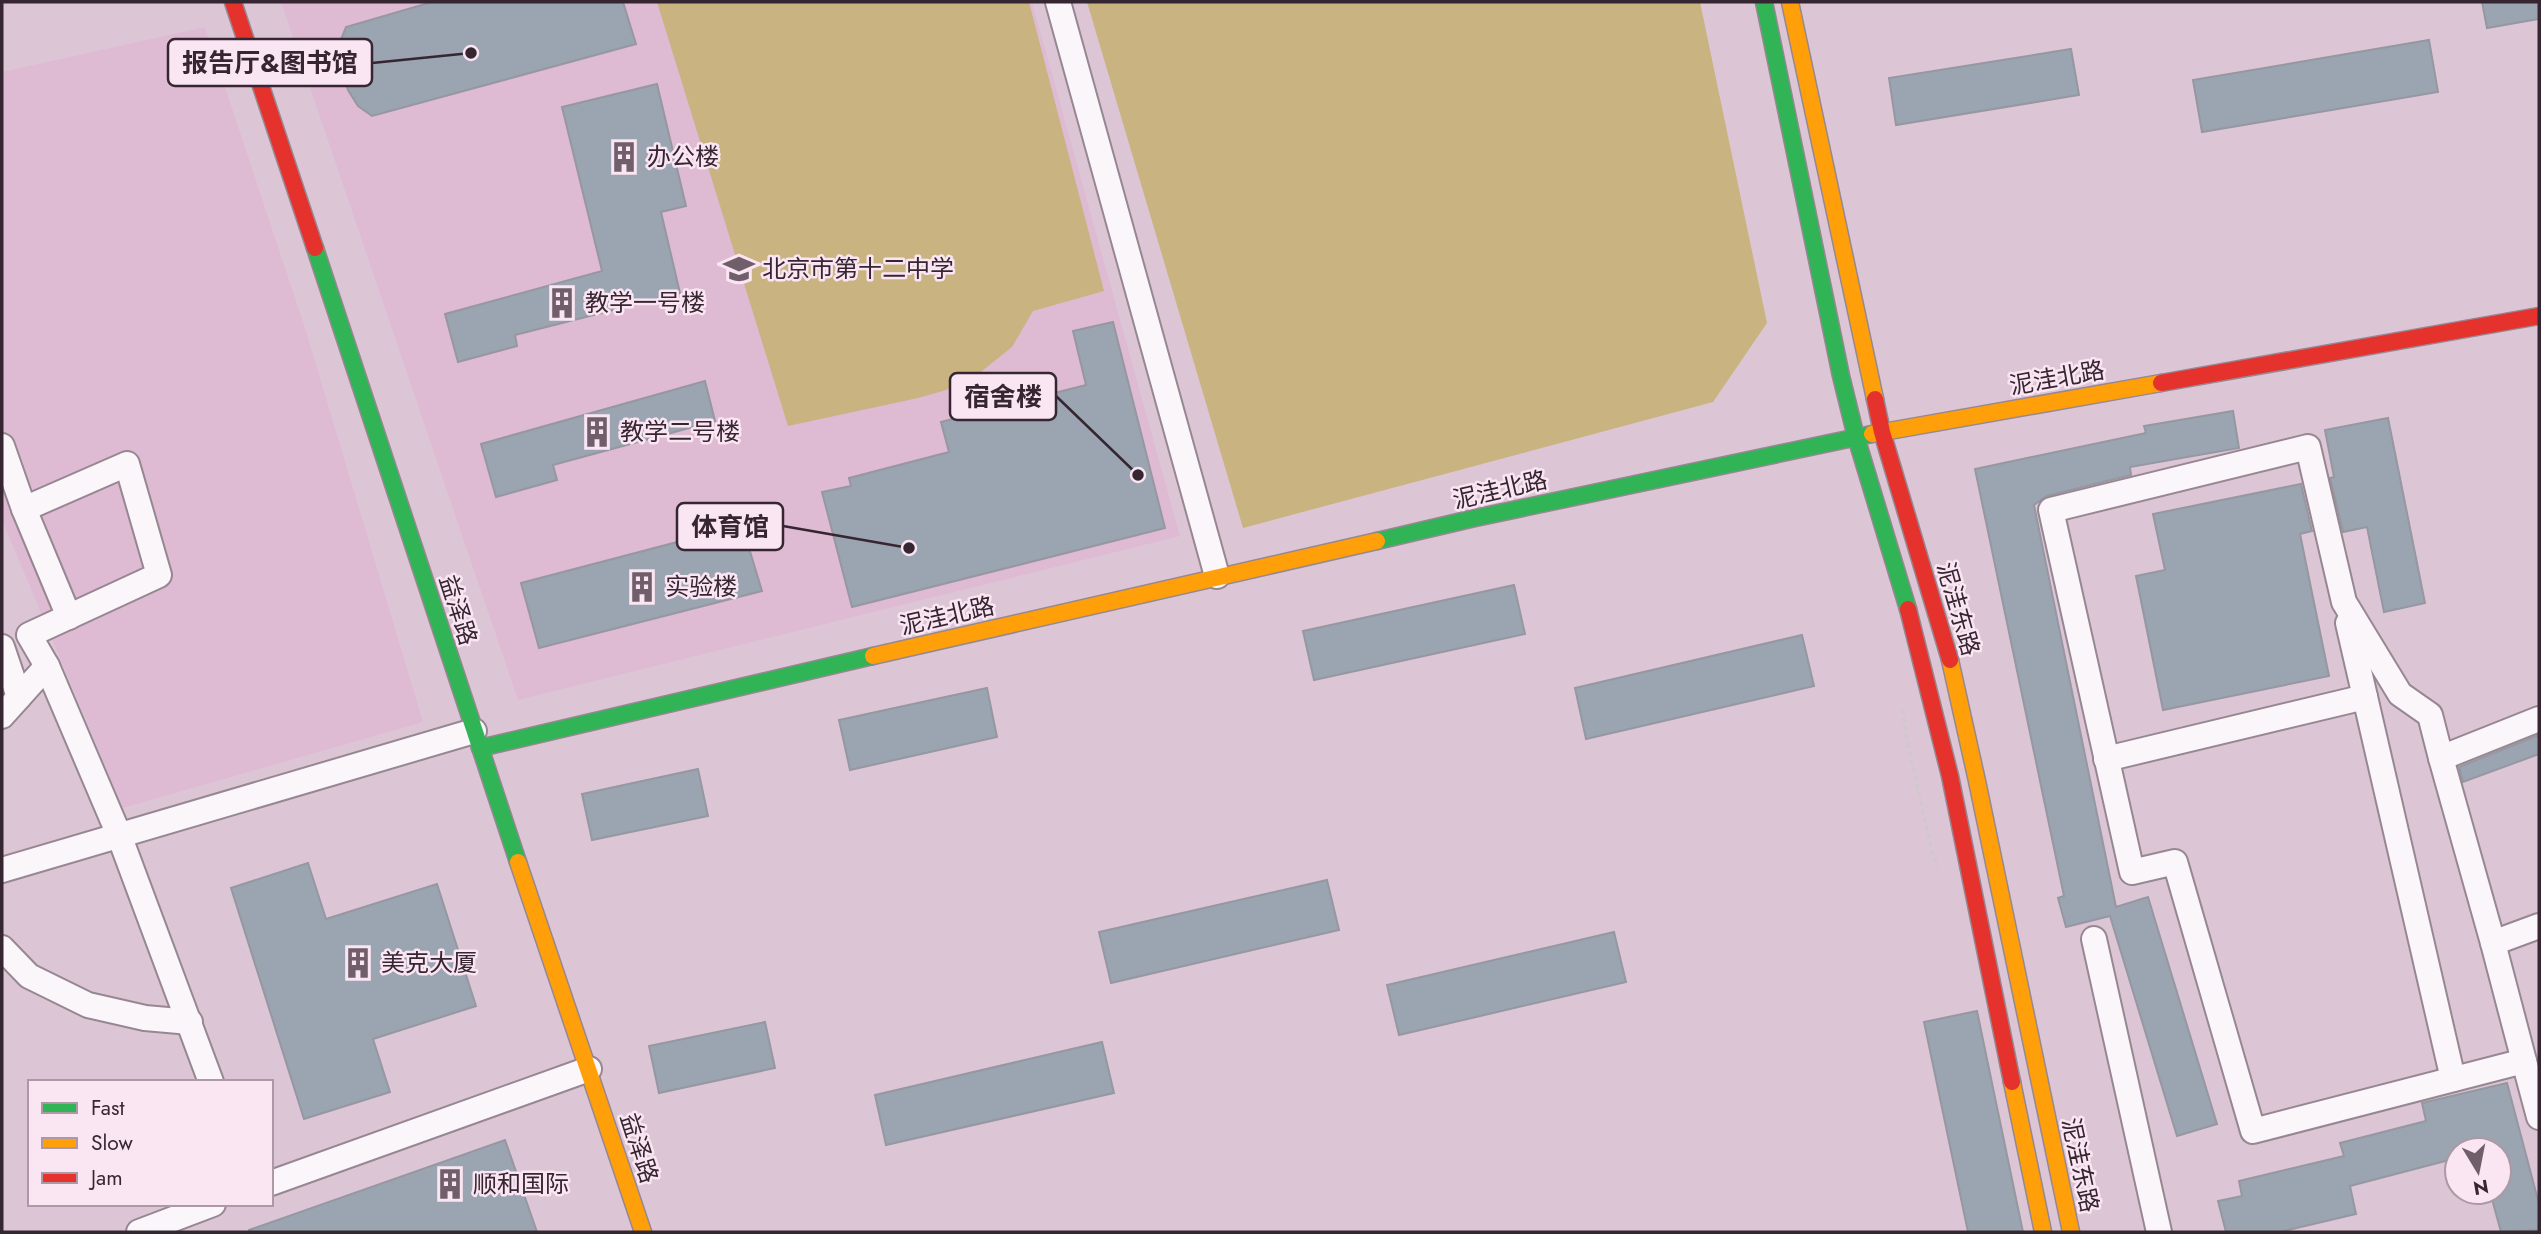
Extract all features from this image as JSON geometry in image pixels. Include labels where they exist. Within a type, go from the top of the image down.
[{"type":"street","name":"益泽路","points":[[233,2],[643,1232]]},
{"type":"street","points":[[1058,2],[1217,576]]},
{"type":"street","name":"泥洼东路","points":[[1764,2],[1841,376],[1856,436],[1921,655],[1950,776],[2043,1232]]},
{"type":"street","name":"泥洼东路","points":[[1790,2],[1882,432],[1949,658],[1978,781],[2071,1232]]},
{"type":"street","name":"泥洼北路","points":[[477,739],[1856,436],[2539,316]]},
{"type":"street","points":[[2,446],[24,509],[69,617]]},
{"type":"street","points":[[2453,1079],[2308,447],[2051,510],[2132,872],[2175,862],[2253,1131],[2524,1061]]},
{"type":"street","points":[[24,509],[127,464],[159,575],[29,635],[47,666],[120,835],[210,1080]]},
{"type":"street","points":[[2344,602],[2400,694],[2430,715],[2539,1117]]},
{"type":"street","points":[[2,646],[19,697]]},
{"type":"street","points":[[2,716],[47,666]]},
{"type":"street","points":[[2106,759],[2365,697]]},
{"type":"street","points":[[2441,758],[2539,719]]},
{"type":"street","points":[[2,870],[120,835],[477,739]]},
{"type":"street","points":[[2493,943],[2539,926]]},
{"type":"street","points":[[2094,939],[2159,1232]]},
{"type":"street","points":[[2,948],[29,976],[88,1004],[145,1018],[190,1022]]},
{"type":"street","points":[[273,1182],[589,1069]]},
{"type":"street","points":[[139,1232],[208,1206]]},
{"type":"shaded area","name":"北京市第十二中学","points":[[281,2],[1032,2],[1180,536],[518,700]]},
{"type":"shaded area","points":[[657,2],[1029,2],[1104,291],[1033,311],[1012,347],[972,379],[918,398],[788,426]]},
{"type":"shaded area","points":[[1087,2],[1700,2],[1767,323],[1713,402],[1243,528]]},
{"type":"shaded area","points":[[205,27],[305,328],[423,722],[123,808],[2,520],[2,72]]},
{"type":"building","points":[[432,2],[623,2],[636,44],[372,116],[358,106],[348,90],[339,62],[340,42],[346,27]]},
{"type":"building","points":[[2482,2],[2539,2],[2539,19],[2487,28]]},
{"type":"building","points":[[2429,40],[2438,92],[2202,132],[2193,80]]},
{"type":"building","points":[[2071,49],[2079,95],[1896,125],[1889,78]]},
{"type":"building","points":[[657,84],[686,206],[661,212],[680,293],[515,335],[517,346],[458,362],[445,314],[602,271],[562,107]]},
{"type":"building","points":[[1113,322],[1165,528],[852,607],[822,492],[851,486],[849,478],[949,452],[941,422],[1086,385],[1073,331]]},
{"type":"building","name":"教学二号楼","points":[[705,381],[715,421],[553,465],[557,480],[496,497],[481,444]]},
{"type":"building","points":[[2233,411],[2239,448],[2130,467],[2131,475],[2047,496],[2034,505],[2116,907],[2148,897],[2217,1124],[2177,1136],[2110,916],[2066,927],[2058,898],[2064,896],[1975,469],[2146,433],[2144,426]]},
{"type":"building","points":[[2388,418],[2425,603],[2384,612],[2367,527],[2343,532],[2330,478],[2334,477],[2325,430]]},
{"type":"building","points":[[2301,484],[2312,531],[2300,534],[2329,676],[2163,710],[2136,576],[2165,570],[2153,514]]},
{"type":"building","name":"实验楼","points":[[742,525],[762,591],[539,648],[521,583]]},
{"type":"building","points":[[1514,585],[1525,634],[1314,680],[1303,631]]},
{"type":"building","points":[[1802,635],[1814,686],[1586,739],[1575,688]]},
{"type":"building","points":[[987,688],[997,737],[850,770],[839,720]]},
{"type":"building","points":[[2539,735],[2539,754],[2463,782],[2459,767]]},
{"type":"building","points":[[698,769],[708,816],[592,840],[582,794]]},
{"type":"building","name":"美克大厦","points":[[308,863],[326,919],[437,884],[476,1006],[373,1039],[390,1092],[304,1119],[231,888]]},
{"type":"building","points":[[1327,880],[1339,930],[1111,983],[1099,932]]},
{"type":"building","points":[[1614,932],[1626,982],[1399,1035],[1387,985]]},
{"type":"building","points":[[1977,1011],[2023,1232],[1968,1232],[1924,1022]]},
{"type":"building","points":[[765,1022],[775,1068],[659,1093],[649,1046]]},
{"type":"building","points":[[1102,1042],[1114,1093],[886,1145],[875,1095]]},
{"type":"building","points":[[2507,1083],[2539,1204],[2539,1230],[2501,1232],[2494,1206],[2513,1206],[2513,1136],[2443,1136],[2443,1162],[2350,1186],[2356,1214],[2280,1232],[2226,1232],[2218,1201],[2242,1196],[2239,1181],[2344,1156],[2340,1143],[2426,1121],[2422,1103]]},
{"type":"building","name":"顺和国际","points":[[505,1140],[537,1232],[249,1232],[249,1230]]},
{"type":"traffic: fast","points":[[1764,2],[1841,376],[1856,437],[1908,609]]},
{"type":"traffic: fast","points":[[315,248],[518,862]]},
{"type":"traffic: fast","points":[[1377,541],[1872,434]]},
{"type":"traffic: fast","points":[[480,748],[873,656]]},
{"type":"traffic: slow","points":[[1790,2],[1875,399]]},
{"type":"traffic: slow","points":[[1872,434],[2161,383]]},
{"type":"traffic: slow","points":[[873,656],[1377,541]]},
{"type":"traffic: slow","points":[[1950,660],[2071,1232]]},
{"type":"traffic: slow","points":[[518,862],[643,1232]]},
{"type":"traffic: slow","points":[[2012,1082],[2043,1232]]},
{"type":"traffic: jam","points":[[233,2],[315,248]]},
{"type":"traffic: jam","points":[[2161,383],[2539,316]]},
{"type":"traffic: jam","points":[[1875,399],[1882,432],[1950,660]]},
{"type":"traffic: jam","points":[[1908,609],[1950,776],[2012,1082]]},
{"type":"place","name":"报告厅&图书馆","points":[[471,53]]},
{"type":"place","name":"办公楼","points":[[624,157]]},
{"type":"place","name":"北京市第十二中学","points":[[739,269]]},
{"type":"place","name":"教学一号楼","points":[[562,303]]},
{"type":"place","name":"教学二号楼","points":[[597,432]]},
{"type":"place","name":"宿舍楼","points":[[1138,475]]},
{"type":"place","name":"体育馆","points":[[909,548]]},
{"type":"place","name":"实验楼","points":[[642,587]]},
{"type":"place","name":"美克大厦","points":[[358,963]]},
{"type":"place","name":"顺和国际","points":[[450,1184]]}]
